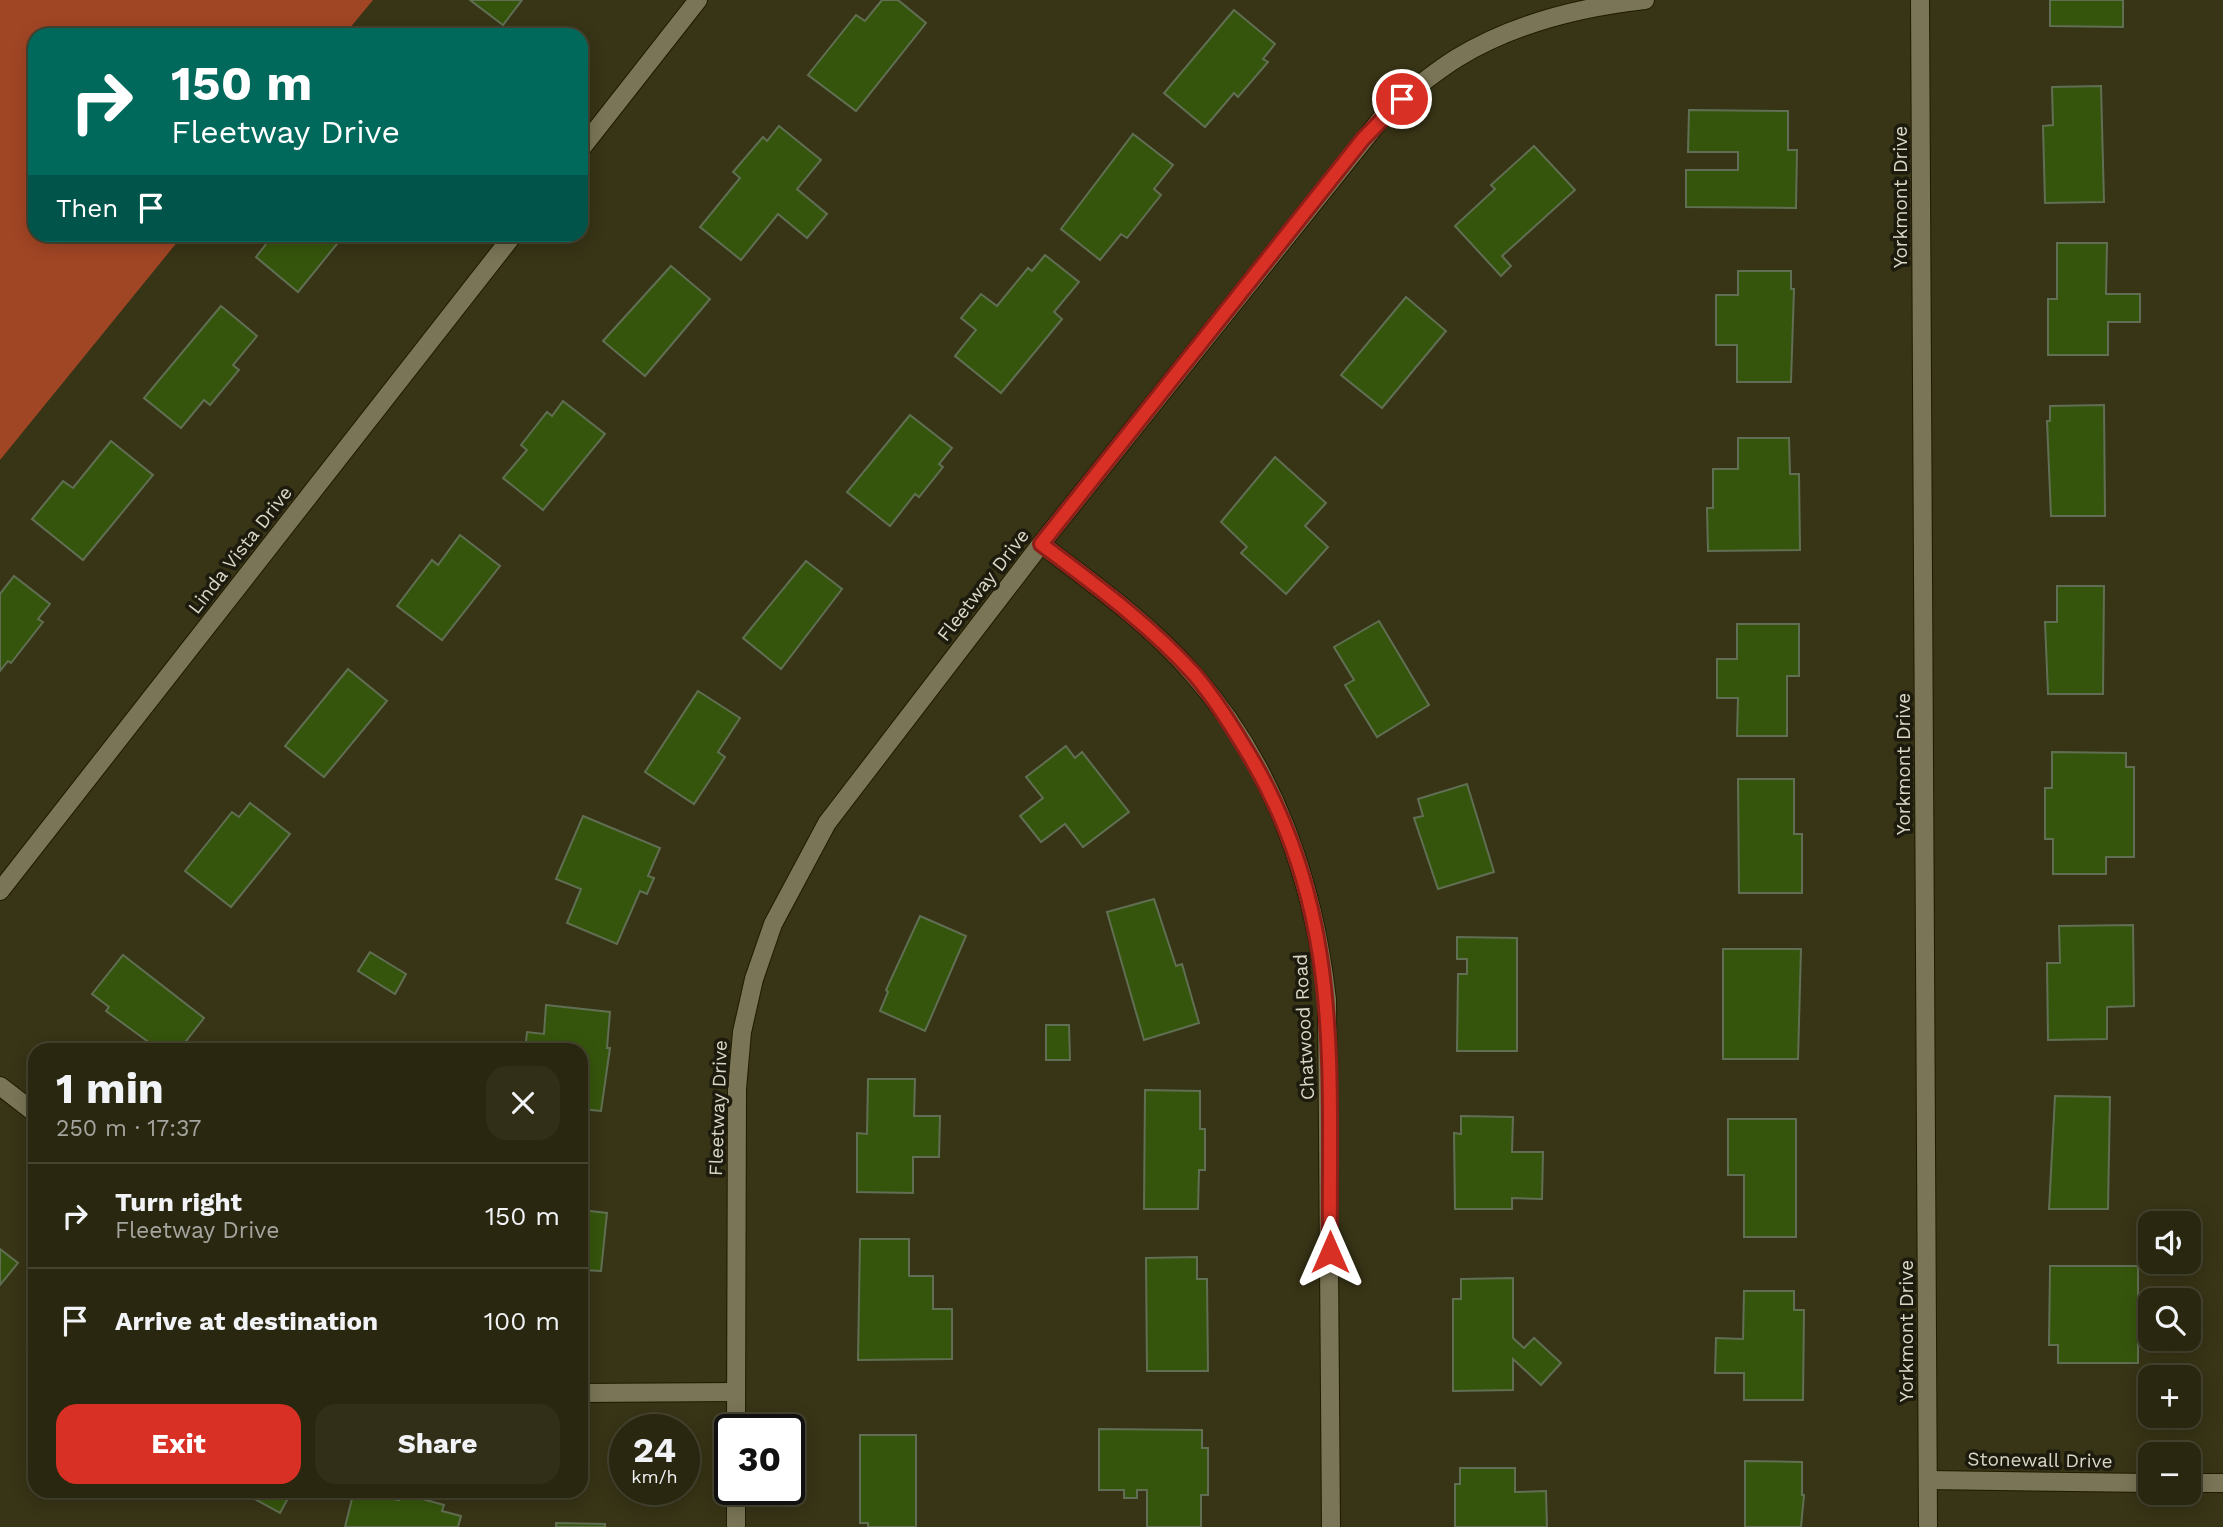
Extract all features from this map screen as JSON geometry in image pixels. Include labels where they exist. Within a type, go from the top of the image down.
[{"type":"street","points":[[588,140],[698,0]]},
{"type":"street","name":"Fleetway Drive","points":[[736,1414],[737,1088],[742,1032],[754,979],[773,924],[827,823],[1041,544],[1388,110],[1457,58],[1501,36],[1544,20],[1602,5],[1645,0]]},
{"type":"street","name":"Yorkmont Drive","points":[[1920,0],[1928,1527]]},
{"type":"street","name":"Linda Vista Drive","points":[[0,891],[508,242]]},
{"type":"street","name":"Chatwood Road","points":[[1041,544],[1132,614],[1195,675],[1263,776],[1291,839],[1308,891],[1321,945],[1327,1000],[1331,1527]]},
{"type":"street","points":[[0,1086],[28,1108]]},
{"type":"street","points":[[588,1393],[736,1392]]},
{"type":"street","name":"Stonewall Drive","points":[[1928,1480],[2138,1483]]},
{"type":"street","points":[[2201,1483],[2223,1483]]},
{"type":"street","points":[[736,1505],[736,1527]]},
{"type":"shaded area","points":[[0,0],[373,0],[350,28],[28,28],[28,242],[177,242],[0,460]]},
{"type":"building","points":[[470,0],[522,0],[503,25]]},
{"type":"building","points":[[882,0],[898,0],[926,23],[856,111],[808,75],[856,15],[865,21]]},
{"type":"building","points":[[2050,0],[2123,0],[2123,27],[2050,26]]},
{"type":"building","points":[[1234,10],[1275,44],[1263,59],[1268,62],[1238,97],[1234,93],[1205,127],[1164,93]]},
{"type":"building","points":[[2101,86],[2104,202],[2045,203],[2043,126],[2053,125],[2052,87]]},
{"type":"building","points":[[1689,110],[1788,111],[1788,150],[1797,150],[1796,208],[1686,207],[1686,170],[1738,170],[1738,152],[1688,152]]},
{"type":"building","points":[[779,126],[821,160],[797,189],[827,214],[807,238],[778,214],[741,260],[700,227],[740,178],[733,172],[763,137],[767,141]]},
{"type":"building","points":[[1133,134],[1173,165],[1154,189],[1161,195],[1127,238],[1121,234],[1100,260],[1061,229]]},
{"type":"building","points":[[1534,146],[1575,190],[1502,256],[1511,266],[1501,276],[1455,226],[1495,189],[1491,185]]},
{"type":"building","points":[[268,242],[339,242],[298,292],[256,257]]},
{"type":"building","points":[[2057,243],[2107,243],[2106,294],[2140,294],[2140,322],[2108,322],[2108,355],[2048,355],[2048,299],[2057,299]]},
{"type":"building","points":[[1045,255],[1079,282],[1054,312],[1062,319],[1001,393],[955,356],[976,330],[961,318],[981,294],[997,306],[1028,268],[1032,271]]},
{"type":"building","points":[[671,266],[710,299],[645,376],[603,341]]},
{"type":"building","points":[[1738,271],[1791,271],[1791,289],[1794,289],[1791,382],[1737,382],[1737,345],[1716,345],[1716,295],[1738,295]]},
{"type":"building","points":[[1406,297],[1446,331],[1382,408],[1341,375]]},
{"type":"building","points":[[221,306],[257,336],[233,365],[239,370],[210,405],[204,400],[181,428],[144,398]]},
{"type":"building","points":[[563,401],[605,434],[543,510],[503,478],[527,450],[521,445],[547,412],[552,416]]},
{"type":"building","points":[[2104,405],[2105,516],[2051,516],[2047,421],[2050,421],[2050,406]]},
{"type":"building","points":[[910,415],[952,448],[939,464],[943,467],[919,497],[915,494],[890,526],[847,492]]},
{"type":"building","points":[[1738,438],[1789,438],[1790,474],[1799,474],[1800,550],[1708,551],[1707,508],[1713,508],[1713,469],[1738,469]]},
{"type":"building","points":[[111,441],[153,475],[83,560],[32,519],[63,481],[73,488]]},
{"type":"building","points":[[1275,457],[1326,503],[1305,526],[1328,547],[1286,594],[1241,553],[1247,547],[1221,522]]},
{"type":"building","points":[[460,535],[500,566],[442,640],[397,606],[432,560],[438,565]]},
{"type":"building","points":[[806,561],[842,589],[781,669],[743,638]]},
{"type":"building","points":[[14,576],[50,604],[38,619],[43,622],[11,663],[8,661],[0,671],[0,594]]},
{"type":"building","points":[[2057,586],[2104,586],[2103,694],[2048,694],[2045,622],[2057,622]]},
{"type":"building","points":[[1379,621],[1429,705],[1377,737],[1345,685],[1354,680],[1334,647]]},
{"type":"building","points":[[1737,624],[1799,624],[1799,676],[1787,676],[1787,736],[1737,736],[1738,698],[1717,698],[1717,659],[1737,659]]},
{"type":"building","points":[[348,669],[387,701],[324,777],[285,746]]},
{"type":"building","points":[[698,691],[740,718],[718,752],[725,757],[694,804],[645,772]]},
{"type":"building","points":[[1066,746],[1075,758],[1082,752],[1129,812],[1083,847],[1065,824],[1041,842],[1020,816],[1043,798],[1026,777]]},
{"type":"building","points":[[2052,752],[2126,753],[2126,767],[2134,767],[2134,857],[2106,857],[2106,874],[2053,874],[2053,839],[2045,839],[2045,788],[2052,788]]},
{"type":"building","points":[[1738,779],[1794,779],[1794,834],[1802,834],[1802,893],[1739,893]]},
{"type":"building","points":[[1467,784],[1494,872],[1438,889],[1414,818],[1423,816],[1418,799]]},
{"type":"building","points":[[250,803],[290,834],[231,907],[185,871],[232,812],[239,817]]},
{"type":"building","points":[[583,816],[660,848],[648,876],[654,878],[647,894],[640,891],[617,944],[567,923],[581,889],[556,879]]},
{"type":"building","points":[[1154,899],[1176,966],[1182,964],[1199,1023],[1144,1040],[1107,912]]},
{"type":"building","points":[[920,916],[966,936],[925,1031],[880,1011],[888,992],[886,990]]},
{"type":"building","points":[[2133,925],[2134,1006],[2107,1007],[2107,1039],[2048,1040],[2047,963],[2060,963],[2059,926]]},
{"type":"building","points":[[1457,937],[1517,938],[1517,1051],[1457,1051],[1458,974],[1467,974],[1467,959],[1457,959]]},
{"type":"building","points":[[1723,949],[1801,949],[1798,1059],[1723,1059]]},
{"type":"building","points":[[370,952],[406,974],[395,994],[358,971]]},
{"type":"building","points":[[123,955],[204,1018],[184,1043],[150,1043],[106,1011],[109,1007],[92,994]]},
{"type":"building","points":[[546,1005],[610,1012],[607,1048],[610,1048],[601,1111],[588,1110],[588,1043],[526,1043],[527,1032],[544,1034]]},
{"type":"building","points":[[1046,1025],[1069,1025],[1070,1060],[1046,1060]]},
{"type":"building","points":[[868,1079],[915,1079],[914,1116],[940,1116],[939,1157],[913,1157],[913,1193],[857,1192],[857,1133],[867,1134]]},
{"type":"building","points":[[1145,1090],[1200,1091],[1200,1129],[1205,1129],[1205,1170],[1199,1170],[1198,1209],[1144,1209]]},
{"type":"building","points":[[2055,1096],[2110,1097],[2108,1209],[2049,1209]]},
{"type":"building","points":[[1461,1116],[1513,1117],[1512,1152],[1543,1152],[1542,1199],[1512,1198],[1512,1209],[1455,1209],[1454,1133],[1461,1134]]},
{"type":"building","points":[[1728,1119],[1796,1119],[1796,1237],[1744,1237],[1744,1175],[1728,1175]]},
{"type":"building","points":[[588,1211],[607,1213],[601,1271],[588,1270]]},
{"type":"building","points":[[860,1239],[909,1239],[909,1276],[933,1276],[933,1309],[952,1309],[952,1359],[858,1360]]},
{"type":"building","points":[[0,1249],[18,1263],[0,1285]]},
{"type":"building","points":[[1197,1257],[1197,1279],[1207,1279],[1208,1371],[1147,1371],[1146,1258]]},
{"type":"building","points":[[2050,1266],[2138,1266],[2138,1363],[2058,1363],[2058,1345],[2049,1345]]},
{"type":"building","points":[[1513,1278],[1513,1338],[1524,1348],[1534,1338],[1561,1363],[1541,1385],[1513,1359],[1513,1390],[1453,1391],[1453,1299],[1461,1299],[1461,1279]]},
{"type":"building","points":[[1744,1291],[1794,1291],[1794,1310],[1804,1310],[1803,1400],[1744,1400],[1744,1373],[1715,1373],[1716,1338],[1743,1339]]},
{"type":"building","points":[[1099,1429],[1202,1430],[1202,1448],[1208,1448],[1208,1495],[1201,1495],[1201,1527],[1147,1527],[1147,1490],[1137,1490],[1137,1498],[1124,1498],[1124,1490],[1099,1490]]},
{"type":"building","points":[[860,1435],[916,1435],[916,1527],[868,1527],[868,1523],[860,1523]]},
{"type":"building","points":[[1745,1461],[1802,1462],[1804,1495],[1801,1527],[1745,1527]]},
{"type":"building","points":[[1460,1468],[1515,1468],[1515,1492],[1546,1491],[1547,1527],[1455,1527],[1455,1484],[1460,1484]]},
{"type":"building","points":[[253,1498],[288,1498],[280,1513]]},
{"type":"building","points":[[352,1498],[419,1498],[444,1505],[442,1511],[461,1516],[458,1527],[345,1527]]},
{"type":"building","points":[[556,1523],[605,1524],[605,1527],[556,1527]]},
{"type":"route","points":[[1330,1252],[1327,1000],[1321,945],[1308,891],[1291,839],[1263,776],[1195,675],[1132,614],[1041,544],[1363,139],[1388,110],[1402,99]]}]
